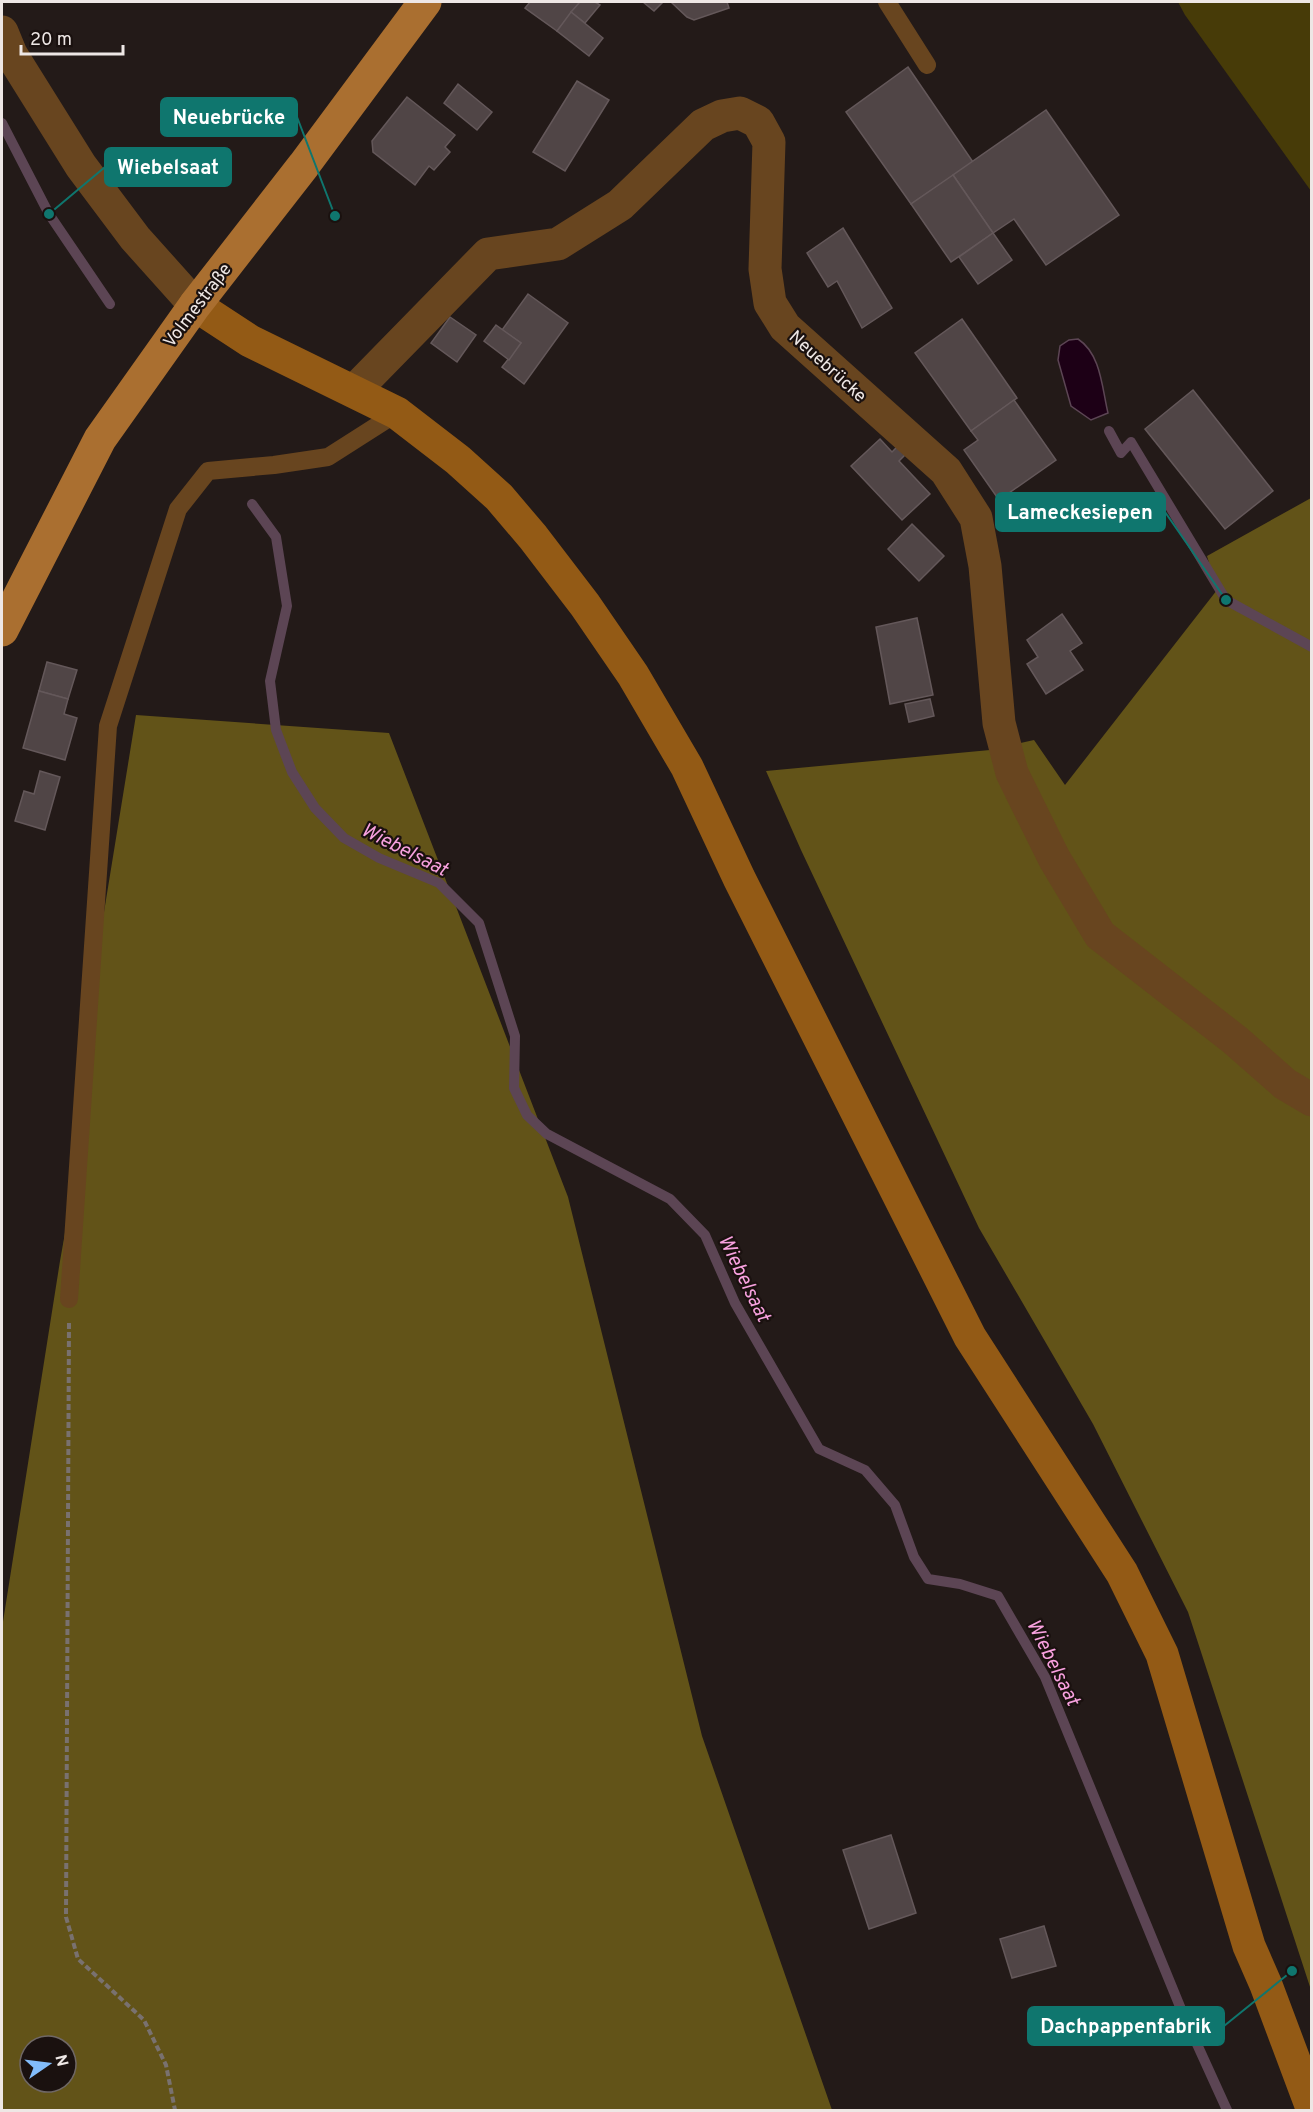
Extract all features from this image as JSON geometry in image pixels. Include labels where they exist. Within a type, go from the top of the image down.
[{"type":"main road","name":"Volmestraße","points":[[2,630],[100,439],[195,306],[304,165],[425,2]]},
{"type":"main road","points":[[195,306],[250,341],[397,413],[458,460],[499,497],[533,537],[585,605],[633,675],[687,767],[739,878],[970,1337],[1122,1573],[1162,1654],[1249,1946],[1266,1985],[1311,2108]]},
{"type":"street","points":[[2,32],[11,54],[81,166],[135,238],[195,306]]},
{"type":"street","name":"Neuebrücke","points":[[354,391],[488,254],[558,244],[620,205],[703,125],[722,116],[740,113],[758,122],[769,142],[765,269],[770,303],[785,327],[946,471],[976,518],[985,566],[999,723],[1012,773],[1054,858],[1100,935],[1235,1040],[1285,1084],[1311,1100]]},
{"type":"lane","points":[[887,2],[927,65]]},
{"type":"lane","points":[[69,1299],[108,726],[178,509],[208,471],[328,457],[397,413]]},
{"type":"path","points":[[69,1299],[66,1917],[78,1959],[144,2020],[166,2065],[175,2110]]},
{"type":"shaded area","points":[[1178,2],[1311,2],[1311,191],[1185,15]]},
{"type":"shaded area","points":[[1078,339],[1086,345],[1096,362],[1108,413],[1091,420],[1071,406],[1058,360],[1060,346],[1069,340]]},
{"type":"shaded area","points":[[1311,498],[1311,1990],[1188,1612],[1093,1424],[979,1228],[766,771],[990,750],[1034,740],[1065,785],[1217,590],[1207,556]]},
{"type":"shaded area","points":[[136,715],[389,733],[568,1197],[702,1736],[832,2110],[2,2110],[2,1628],[81,1143],[98,949]]},
{"type":"building","points":[[530,2],[580,2],[557,31],[525,8]]},
{"type":"building","points":[[580,2],[595,2],[600,5],[585,23],[571,12]]},
{"type":"building","points":[[643,2],[663,2],[654,11]]},
{"type":"building","points":[[671,2],[727,2],[729,8],[694,20],[687,17]]},
{"type":"building","points":[[571,12],[603,38],[589,56],[557,31]]},
{"type":"building","points":[[908,67],[973,162],[911,204],[846,112]]},
{"type":"building","points":[[577,81],[609,100],[565,171],[533,152]]},
{"type":"building","points":[[458,84],[492,112],[477,130],[444,103]]},
{"type":"building","points":[[407,97],[455,135],[445,147],[450,152],[434,170],[429,166],[415,185],[373,152],[372,141]]},
{"type":"building","points":[[1046,110],[1119,215],[1046,265],[1014,219],[993,233],[953,175]]},
{"type":"building","points":[[953,175],[993,233],[951,262],[911,204]]},
{"type":"building","points":[[843,228],[892,308],[862,328],[837,281],[828,287],[807,253]]},
{"type":"building","points":[[993,233],[1012,260],[978,284],[959,257]]},
{"type":"building","points":[[528,294],[568,323],[524,384],[502,367],[521,343],[502,330]]},
{"type":"building","points":[[450,317],[476,335],[457,362],[431,343]]},
{"type":"building","points":[[962,319],[1017,398],[971,431],[915,353]]},
{"type":"building","points":[[496,325],[521,343],[509,360],[484,341]]},
{"type":"building","points":[[1193,390],[1273,491],[1225,529],[1145,429]]},
{"type":"building","points":[[1014,400],[1056,460],[999,500],[964,450],[978,440],[971,431]]},
{"type":"building","points":[[880,439],[892,452],[898,446],[905,455],[899,461],[930,494],[902,520],[851,466]]},
{"type":"building","points":[[912,524],[944,556],[919,581],[888,549]]},
{"type":"building","points":[[1062,614],[1082,643],[1070,651],[1083,670],[1046,694],[1027,664],[1038,657],[1027,640]]},
{"type":"building","points":[[917,618],[933,695],[890,704],[876,627]]},
{"type":"building","points":[[47,662],[77,670],[68,699],[39,691]]},
{"type":"building","points":[[39,691],[68,699],[64,714],[77,718],[65,760],[23,748]]},
{"type":"building","points":[[930,699],[934,716],[909,722],[905,704]]},
{"type":"building","points":[[40,771],[60,777],[45,830],[15,821],[24,791],[34,794]]},
{"type":"building","points":[[891,1835],[916,1913],[869,1929],[843,1850]]},
{"type":"building","points":[[1044,1926],[1056,1966],[1012,1978],[1000,1939]]},
{"type":"waterway","name":"Wiebelsaat","points":[[2,123],[49,214],[110,304]]},
{"type":"waterway","points":[[1109,431],[1121,453],[1131,442],[1226,600],[1312,647]]},
{"type":"waterway","name":"Wiebelsaat","points":[[252,504],[276,537],[287,606],[270,681],[276,730],[292,772],[315,808],[344,838],[379,858],[439,883],[479,923],[515,1036],[514,1088],[527,1115],[547,1134],[670,1199],[705,1235],[735,1303],[819,1449],[865,1470],[895,1505],[914,1557],[928,1579],[960,1584],[998,1596],[1045,1677],[1181,2009],[1227,2110]]},
{"type":"place","name":"Wiebelsaat","points":[[49,214]]},
{"type":"place","name":"Neuebrücke","points":[[335,216]]},
{"type":"place","name":"Lameckesiepen","points":[[1226,600]]},
{"type":"place","name":"Dachpappenfabrik","points":[[1292,1971]]}]
